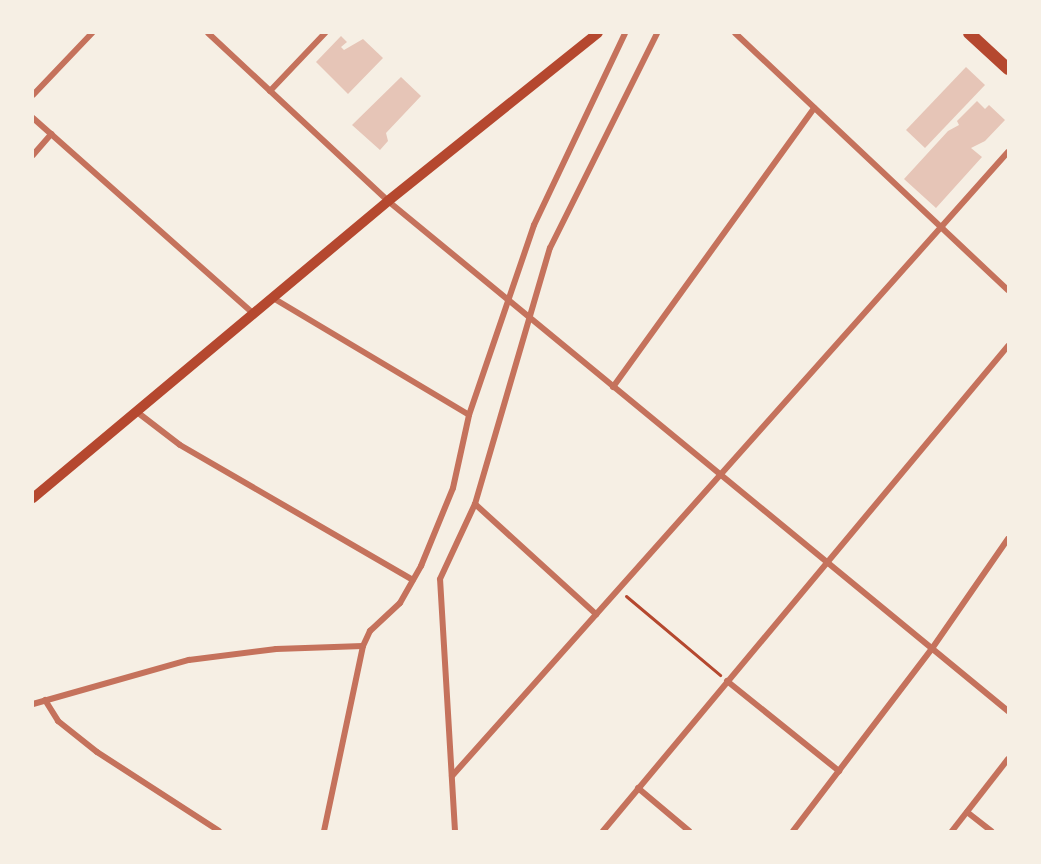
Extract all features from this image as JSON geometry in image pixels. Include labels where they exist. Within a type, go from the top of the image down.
[{"type":"main road","points":[[33,498],[388,201],[598,33]]},
{"type":"main road","points":[[969,33],[1008,69]]},
{"type":"street","points":[[33,94],[92,33]]},
{"type":"street","points":[[208,33],[388,201],[825,563],[1008,711]]},
{"type":"street","points":[[270,91],[325,33]]},
{"type":"street","points":[[324,831],[363,646],[370,631],[400,603],[413,580],[453,488],[469,415],[506,299],[534,225],[626,33]]},
{"type":"street","points":[[454,831],[440,579],[475,504],[527,317],[550,248],[657,33]]},
{"type":"street","points":[[735,33],[1008,290]]},
{"type":"street","points":[[613,387],[814,108]]},
{"type":"street","points":[[33,118],[254,314]]},
{"type":"street","points":[[33,155],[51,134]]},
{"type":"street","points":[[452,776],[1008,152]]},
{"type":"street","points":[[273,298],[469,415]]},
{"type":"street","points":[[603,831],[1008,346]]},
{"type":"street","points":[[137,412],[180,445],[413,580]]},
{"type":"street","points":[[475,504],[596,614]]},
{"type":"street","points":[[793,831],[931,650],[1008,539]]},
{"type":"street","points":[[33,704],[189,660],[276,649],[363,646]]},
{"type":"street","points":[[728,681],[838,771]]},
{"type":"street","points":[[45,700],[58,721],[97,752],[219,831]]},
{"type":"street","points":[[952,831],[1008,759]]},
{"type":"street","points":[[638,788],[689,831]]},
{"type":"street","points":[[967,812],[991,831]]},
{"type":"path","points":[[618,589],[728,681]]},
{"type":"building","points":[[341,36],[347,42],[341,47],[344,50],[363,39],[383,58],[348,94],[316,62]]},
{"type":"building","points":[[966,67],[985,85],[925,148],[906,130]]},
{"type":"building","points":[[401,77],[421,96],[386,133],[388,141],[380,150],[352,125]]},
{"type":"building","points":[[977,101],[985,109],[989,105],[1005,120],[985,141],[971,148],[982,157],[936,208],[904,179],[948,131],[959,125],[957,121]]}]
